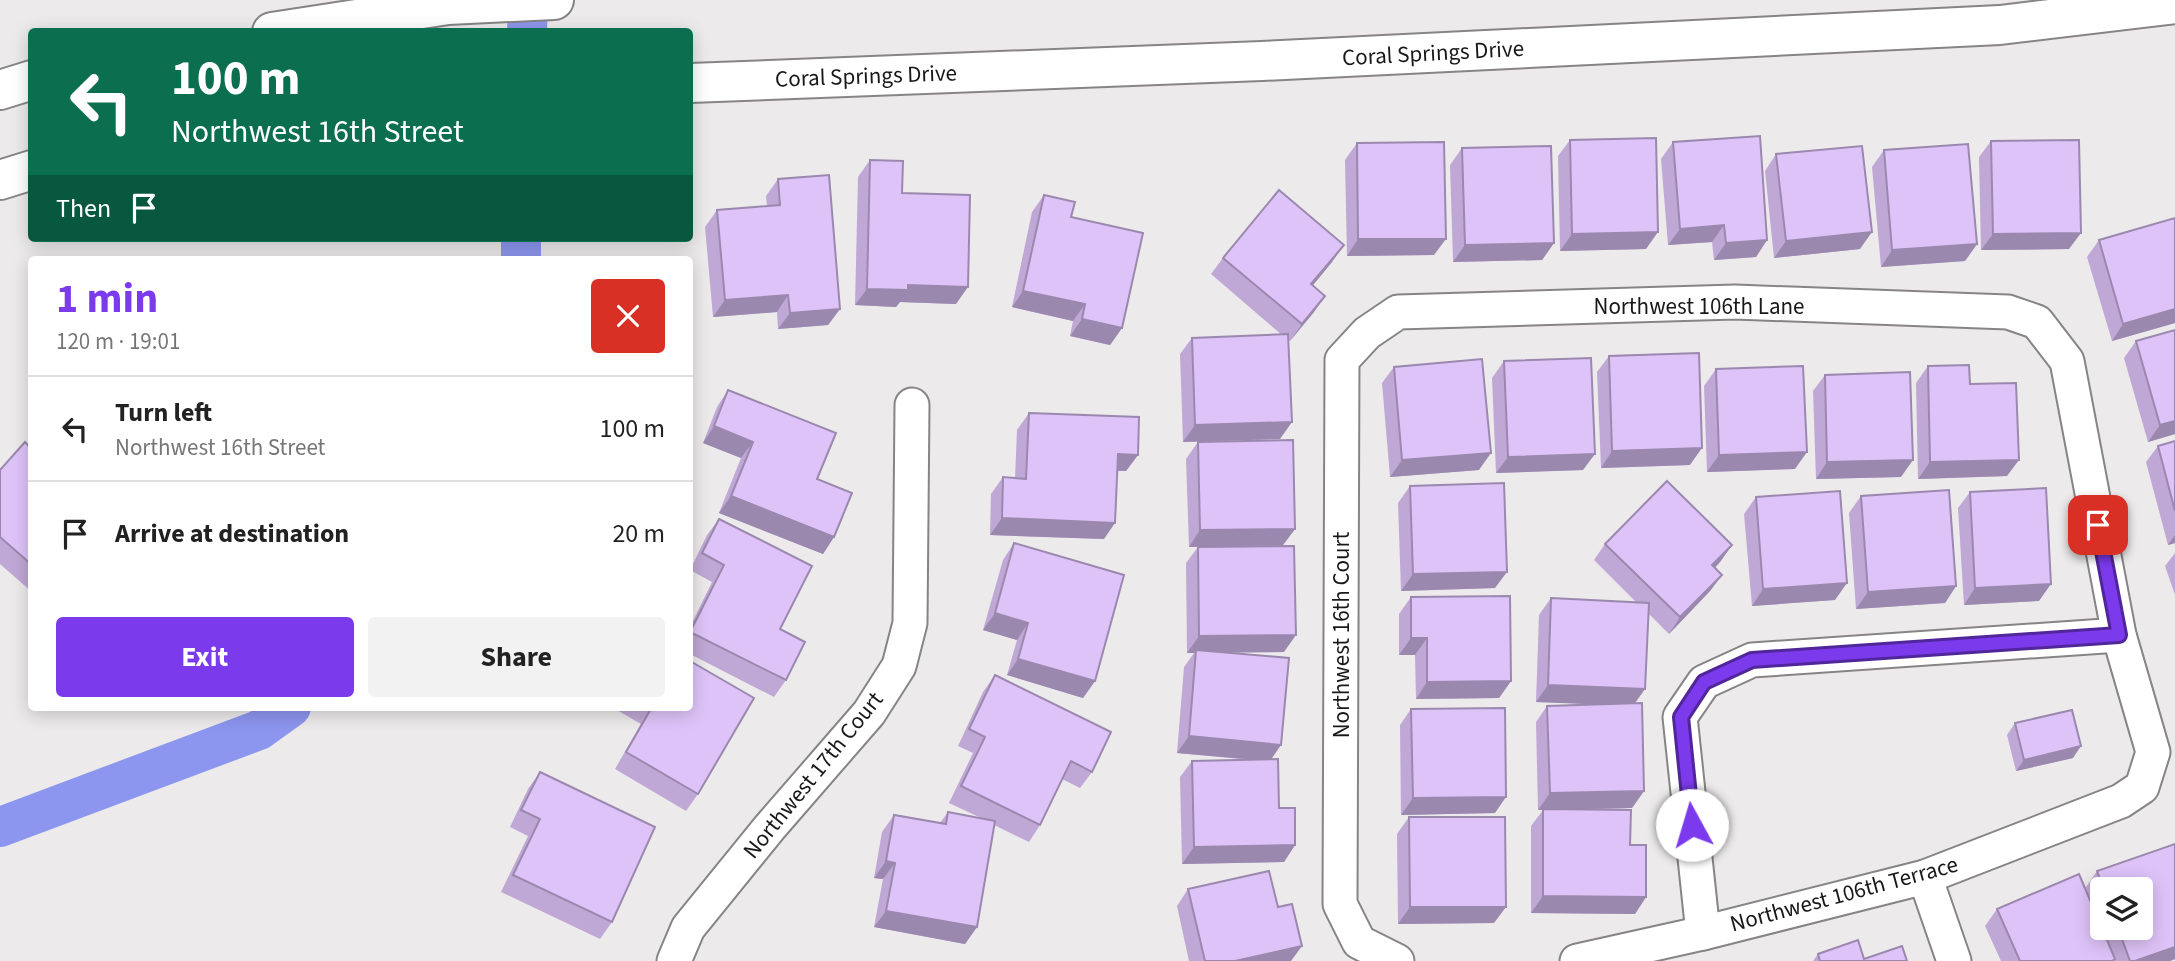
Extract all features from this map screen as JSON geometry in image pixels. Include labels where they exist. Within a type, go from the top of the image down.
[{"type":"main road","points":[[298,28],[449,5],[554,0]]},
{"type":"main road","name":"Coral Springs Drive","points":[[693,83],[1262,61],[2000,25],[2175,4]]},
{"type":"main road","points":[[0,90],[28,81]]},
{"type":"main road","points":[[0,180],[28,171]]},
{"type":"street","name":"Northwest 106th Lane","points":[[1367,333],[1398,312],[1735,302],[2008,312],[2037,322],[2067,360],[2119,635]]},
{"type":"street","name":"Northwest 16th Court","points":[[1367,333],[1342,360],[1340,904],[1360,942],[1397,961]]},
{"type":"street","name":"Northwest 17th Court","points":[[674,961],[688,928],[770,827],[869,713],[899,666],[910,623],[912,405]]},
{"type":"street","name":"Northwest 106th Terrace","points":[[1577,961],[1703,933],[1926,877],[2121,801],[2142,787],[2153,751],[2119,635]]},
{"type":"street","points":[[1703,933],[1681,717],[1704,682],[1752,660],[2119,635]]},
{"type":"street","points":[[1926,877],[1954,961]]},
{"type":"building","points":[[1760,136],[1767,240],[1726,243],[1724,225],[1680,229],[1673,142]]},
{"type":"building","points":[[1656,138],[1658,232],[1572,234],[1570,140]]},
{"type":"building","points":[[2079,140],[2081,233],[1993,234],[1991,141]]},
{"type":"building","points":[[1444,142],[1446,239],[1358,239],[1357,143]]},
{"type":"building","points":[[1968,144],[1977,244],[1892,250],[1884,150]]},
{"type":"building","points":[[1551,146],[1554,243],[1465,245],[1462,148]]},
{"type":"building","points":[[1862,146],[1872,232],[1786,241],[1776,154]]},
{"type":"building","points":[[870,160],[903,161],[902,193],[970,195],[968,287],[908,285],[908,290],[867,289]]},
{"type":"building","points":[[829,175],[840,309],[790,313],[788,295],[725,300],[717,210],[780,205],[778,179]]},
{"type":"building","points":[[1279,190],[1344,245],[1311,284],[1325,296],[1302,324],[1223,258]]},
{"type":"building","points":[[1044,195],[1075,202],[1071,217],[1143,233],[1122,328],[1082,319],[1085,304],[1023,291]]},
{"type":"building","points":[[2175,218],[2175,309],[2123,324],[2099,240]]},
{"type":"building","points":[[2175,330],[2175,421],[2160,425],[2136,341]]},
{"type":"building","points":[[1288,334],[1292,422],[1195,425],[1192,338]]},
{"type":"building","points":[[1699,353],[1702,448],[1612,451],[1609,356]]},
{"type":"building","points":[[1591,358],[1595,454],[1508,457],[1504,361]]},
{"type":"building","points":[[1482,359],[1491,453],[1402,460],[1394,367]]},
{"type":"building","points":[[1969,365],[1970,384],[2016,383],[2019,460],[1930,462],[1928,366]]},
{"type":"building","points":[[1803,366],[1807,452],[1719,455],[1716,369]]},
{"type":"building","points":[[1910,372],[1913,460],[1827,462],[1825,375]]},
{"type":"building","points":[[728,390],[836,433],[817,479],[852,493],[834,537],[731,496],[753,442],[714,426]]},
{"type":"building","points":[[1029,413],[1139,417],[1138,455],[1118,454],[1115,523],[1002,518],[1003,477],[1026,479]]},
{"type":"building","points":[[1293,440],[1295,529],[1200,530],[1198,442]]},
{"type":"building","points":[[2175,441],[2175,511],[2158,446]]},
{"type":"building","points":[[25,442],[28,445],[28,562],[0,537],[0,470]]},
{"type":"building","points":[[1667,481],[1732,545],[1712,565],[1722,575],[1680,617],[1605,544]]},
{"type":"building","points":[[1504,483],[1507,572],[1413,574],[1410,486]]},
{"type":"building","points":[[2046,488],[2051,584],[1975,588],[1970,492]]},
{"type":"building","points":[[1949,490],[1956,586],[1868,592],[1861,496]]},
{"type":"building","points":[[1840,491],[1847,583],[1763,589],[1756,497]]},
{"type":"building","points":[[719,519],[812,566],[780,629],[805,642],[786,680],[693,634],[693,626],[724,565],[702,553]]},
{"type":"building","points":[[1014,543],[1124,575],[1095,681],[1018,659],[1028,623],[995,613]]},
{"type":"building","points":[[1294,546],[1296,635],[1199,636],[1198,547]]},
{"type":"building","points":[[1510,596],[1511,681],[1427,682],[1427,638],[1411,638],[1411,597]]},
{"type":"building","points":[[1551,598],[1649,603],[1645,689],[1548,685]]},
{"type":"building","points":[[1196,650],[1289,658],[1281,745],[1189,736]]},
{"type":"building","points":[[693,663],[754,698],[698,794],[626,752],[650,711],[693,711]]},
{"type":"building","points":[[995,675],[1111,732],[1092,772],[1071,761],[1040,825],[961,786],[985,737],[969,729]]},
{"type":"building","points":[[1642,703],[1644,791],[1550,793],[1547,706]]},
{"type":"building","points":[[1505,708],[1506,797],[1413,798],[1411,709]]},
{"type":"building","points":[[2072,710],[2081,746],[2024,760],[2015,723]]},
{"type":"building","points":[[1278,759],[1279,808],[1295,808],[1295,845],[1194,847],[1192,761]]},
{"type":"building","points":[[540,772],[655,827],[612,922],[513,875],[540,819],[521,810]]},
{"type":"building","points":[[1543,809],[1631,810],[1630,845],[1646,845],[1646,897],[1543,896]]},
{"type":"building","points":[[948,812],[995,821],[977,927],[886,911],[895,863],[886,861],[894,815],[946,824]]},
{"type":"building","points":[[1409,817],[1505,817],[1506,907],[1410,907]]},
{"type":"building","points":[[2175,844],[2175,947],[2130,961],[2122,940],[2153,940],[2153,877],[2099,877],[2097,871]]},
{"type":"building","points":[[1269,871],[1278,907],[1292,904],[1302,946],[1235,961],[1205,961],[1188,889]]},
{"type":"building","points":[[2079,874],[2090,900],[2090,940],[2107,940],[2115,959],[2020,961],[1997,909]]},
{"type":"building","points":[[1858,940],[1864,959],[1902,946],[1907,961],[1820,961],[1818,954]]},
{"type":"waterway","points":[[527,28],[528,0]]},
{"type":"waterway","points":[[521,242],[521,256]]},
{"type":"waterway","points":[[0,827],[259,730],[285,711]]},
{"type":"route","points":[[1692,825],[1681,717],[1704,682],[1752,660],[2119,635],[2098,525]]}]
